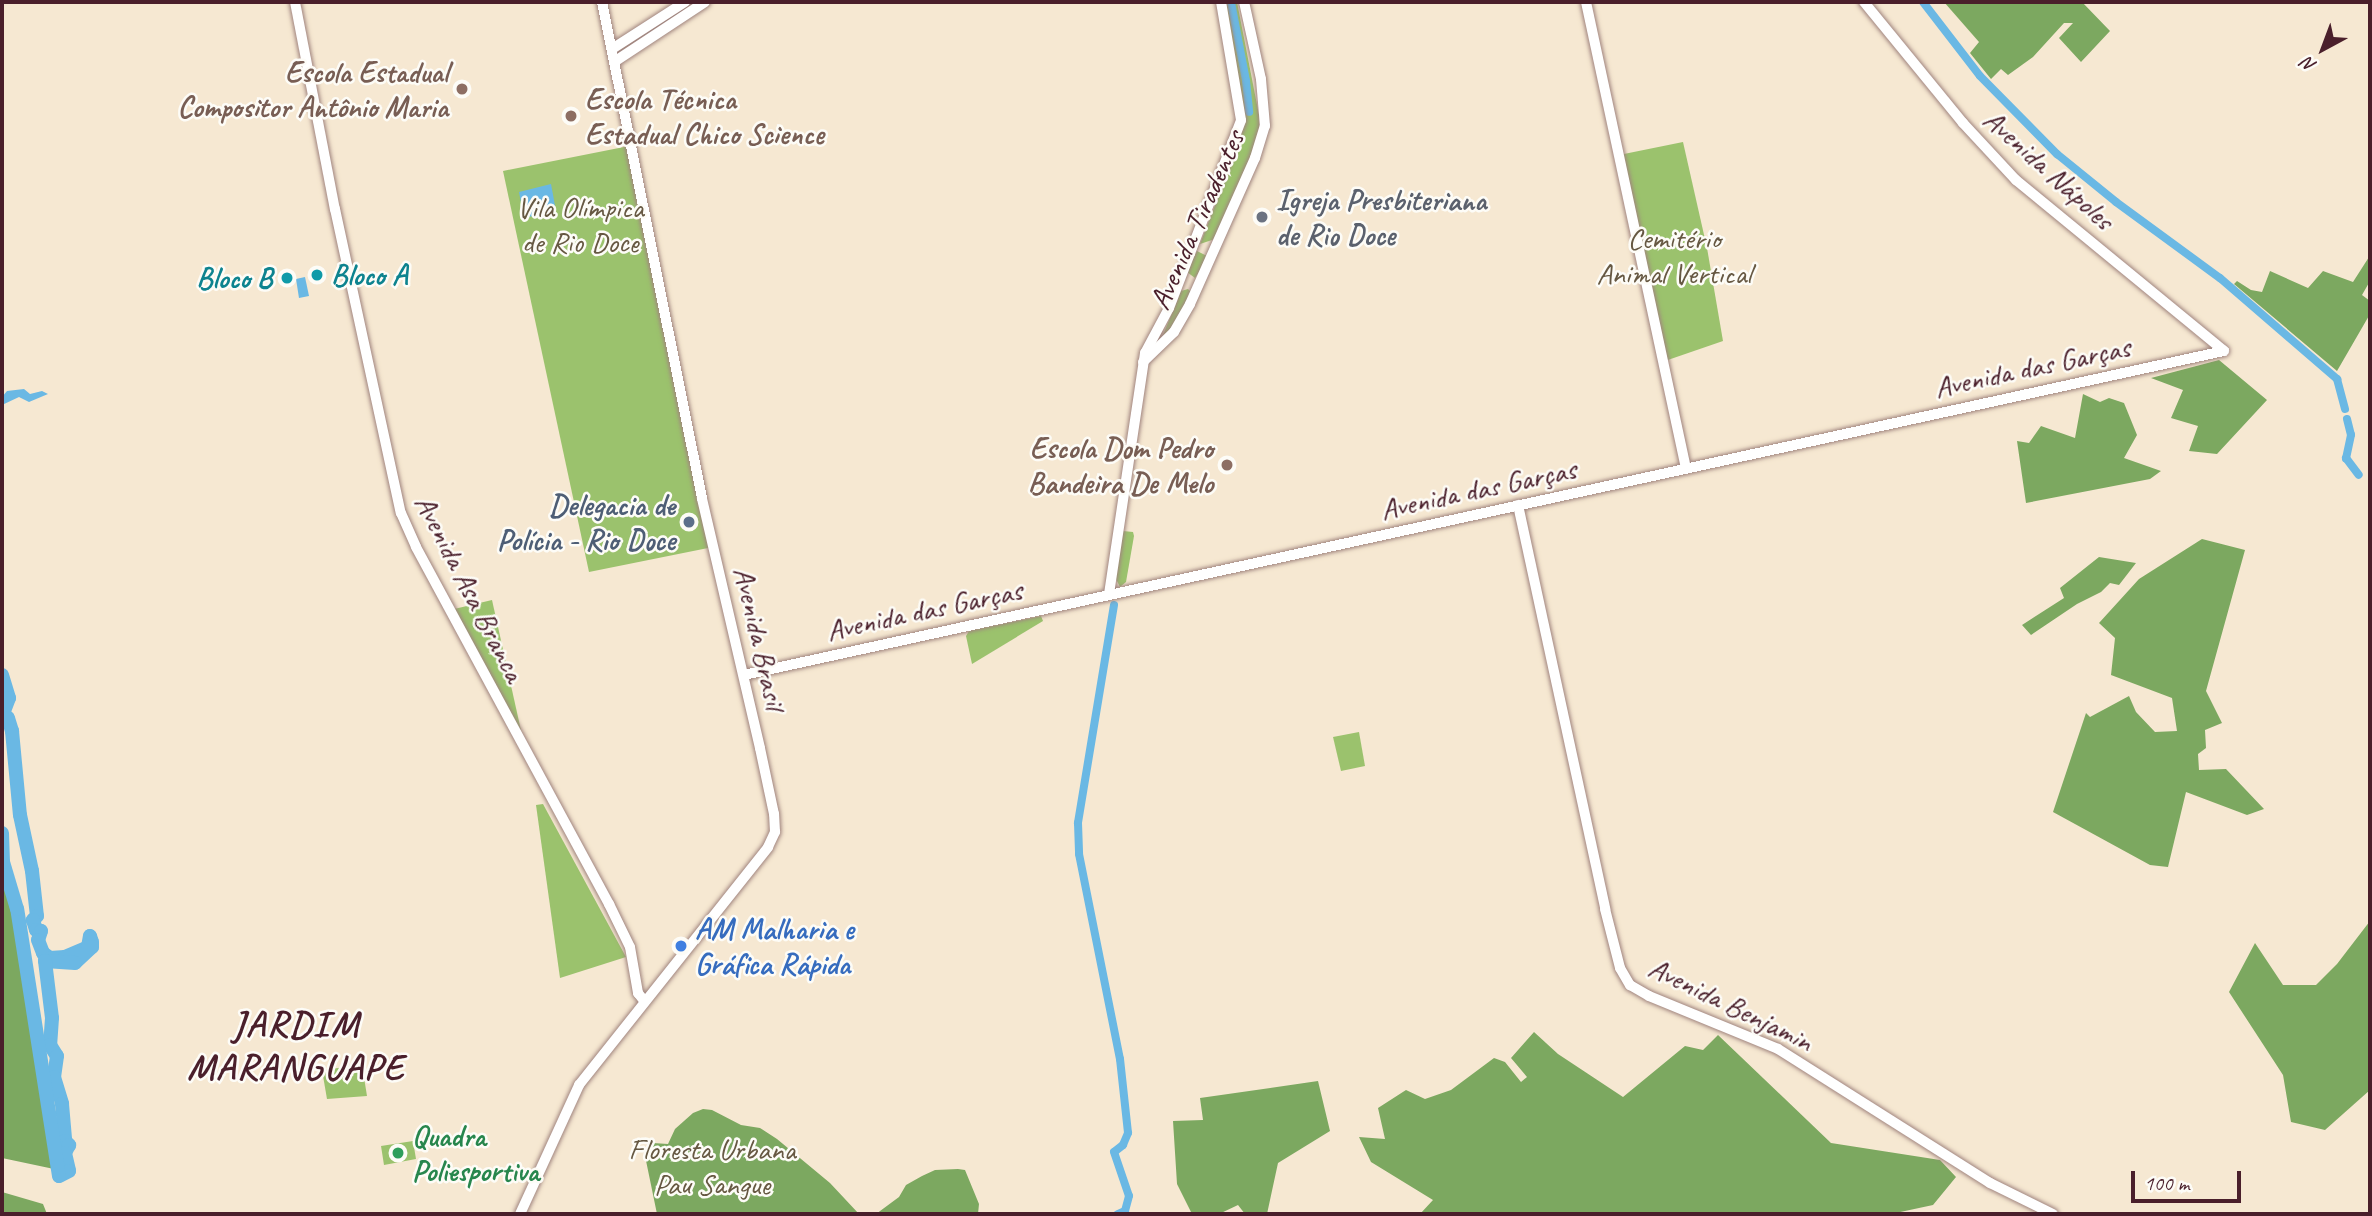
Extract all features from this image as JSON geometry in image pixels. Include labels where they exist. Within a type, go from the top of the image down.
[{"type":"main road","name":"Avenida Brasil","points":[[520,1214],[579,1086],[772,841],[774,814],[702,498],[603,2]]},
{"type":"street","name":"Avenida Asa Branca","points":[[295,2],[335,209],[401,513],[416,547],[609,904],[630,947],[638,993],[645,1002]]},
{"type":"street","points":[[612,49],[685,2]]},
{"type":"street","points":[[614,62],[705,2]]},
{"type":"street","name":"Avenida Tiradentes","points":[[1109,594],[1144,353],[1166,316],[1241,120],[1221,2]]},
{"type":"street","name":"Avenida Tiradentes","points":[[1143,362],[1180,323],[1255,158],[1265,126],[1261,79],[1244,2]]},
{"type":"street","points":[[1586,2],[1686,468]]},
{"type":"street","name":"Avenida Nápoles","points":[[1864,2],[1979,143],[2016,180],[2224,351]]},
{"type":"street","points":[[1179,281],[1190,277],[1195,281],[1197,290]]},
{"type":"street","points":[[1160,345],[1166,316]]},
{"type":"street","name":"Avenida das Garças","points":[[744,675],[2224,351]]},
{"type":"street","name":"Avenida Benjamin","points":[[1518,505],[1605,909],[1620,968],[1630,985],[1649,996],[1778,1049],[1990,1183],[2053,1214]]},
{"type":"green space","points":[[1221,2],[1237,2],[1259,115],[1259,143],[1218,238],[1200,244],[1238,146],[1243,116]]},
{"type":"green space","points":[[1944,2],[2082,2],[2110,31],[2081,62],[2059,38],[2073,23],[2064,23],[2033,57],[2008,75],[2001,69],[1991,79],[1970,53],[1979,42]]},
{"type":"green space","name":"Cemitério Animal Vertical","points":[[1683,142],[1707,248],[1723,341],[1662,362],[1619,155]]},
{"type":"green space","name":"Vila Olímpica de Rio Doce","points":[[629,146],[713,547],[589,572],[503,171]]},
{"type":"green space","points":[[1197,251],[1209,257],[1195,278],[1187,272]]},
{"type":"green space","points":[[2369,257],[2370,281],[2362,295],[2370,301],[2370,314],[2337,371],[2234,284],[2237,281],[2251,290],[2262,292],[2270,271],[2308,288],[2323,271],[2353,282]]},
{"type":"green space","points":[[1188,289],[1191,292],[1176,328],[1161,340],[1181,291]]},
{"type":"green space","points":[[2219,360],[2267,400],[2217,454],[2189,451],[2198,426],[2171,418],[2183,390],[2151,378]]},
{"type":"green space","points":[[2083,394],[2100,402],[2109,398],[2124,403],[2137,435],[2124,458],[2161,471],[2150,479],[2026,503],[2017,441],[2029,443],[2041,426],[2075,438]]},
{"type":"green space","points":[[1123,531],[1133,532],[1134,536],[1126,582],[1120,587],[1115,577]]},
{"type":"green space","points":[[2202,539],[2245,550],[2206,691],[2222,723],[2205,730],[2206,748],[2198,754],[2199,770],[2226,769],[2264,809],[2247,815],[2186,792],[2168,867],[2150,865],[2053,812],[2086,713],[2090,717],[2129,696],[2136,712],[2155,732],[2177,731],[2172,698],[2111,675],[2115,638],[2099,623],[2139,579]]},
{"type":"green space","points":[[2099,557],[2136,563],[2119,585],[2110,583],[2101,592],[2077,604],[2031,635],[2022,625],[2064,598],[2060,588]]},
{"type":"green space","points":[[492,600],[524,744],[450,610]]},
{"type":"green space","points":[[1041,616],[1043,621],[972,664],[966,636],[969,631]]},
{"type":"green space","points":[[1359,732],[1365,766],[1341,771],[1333,737]]},
{"type":"green space","points":[[543,804],[626,957],[560,978],[536,805]]},
{"type":"green space","points":[[2,865],[16,915],[16,940],[22,953],[21,963],[38,1042],[47,1097],[45,1110],[51,1125],[56,1163],[54,1169],[2,1158]]},
{"type":"green space","points":[[2370,921],[2370,1090],[2325,1130],[2291,1122],[2283,1075],[2229,992],[2255,943],[2283,985],[2316,985],[2337,964]]},
{"type":"green space","points":[[1534,1032],[1558,1054],[1623,1097],[1685,1046],[1703,1050],[1718,1035],[1831,1143],[1940,1160],[1956,1177],[1933,1205],[1891,1214],[1420,1214],[1433,1200],[1371,1162],[1359,1137],[1385,1139],[1378,1108],[1406,1090],[1425,1099],[1451,1090],[1494,1058],[1505,1062],[1521,1082],[1527,1077],[1511,1058]]},
{"type":"green space","points":[[362,1065],[367,1096],[327,1099],[322,1070]]},
{"type":"green space","points":[[1318,1081],[1330,1131],[1278,1163],[1267,1214],[1245,1214],[1238,1205],[1219,1214],[1192,1214],[1177,1184],[1173,1121],[1203,1120],[1200,1098]]},
{"type":"green space","name":"Floresta Urbana Pau Sangue","points":[[703,1109],[712,1110],[741,1125],[760,1128],[777,1139],[830,1183],[859,1214],[657,1214],[644,1151],[653,1143],[668,1144],[675,1129],[693,1113]]},
{"type":"green space","name":"Quadra Poliesportiva","points":[[413,1141],[416,1159],[384,1165],[381,1146]]},
{"type":"green space","name":"Floresta Urbana Pau Sangue","points":[[935,1170],[965,1170],[979,1204],[978,1214],[876,1214],[899,1197],[906,1185],[922,1176]]},
{"type":"green space","points":[[2,1192],[43,1204],[47,1214],[2,1214]]},
{"type":"water","points":[[551,184],[556,211],[524,218],[519,192]]},
{"type":"water","points":[[305,277],[309,296],[299,298],[296,279]]},
{"type":"water","points":[[24,389],[30,394],[42,391],[48,394],[29,402],[19,397],[2,405],[2,397],[7,391]]},
{"type":"waterway","points":[[1231,2],[1249,112]]},
{"type":"waterway","points":[[1923,2],[1980,76],[2057,154],[2116,202],[2220,278],[2337,379],[2345,409]]},
{"type":"waterway","points":[[2347,419],[2351,435],[2346,458],[2359,475]]},
{"type":"waterway","points":[[1114,605],[1078,823],[1079,854],[1120,1059],[1128,1133],[1123,1145],[1114,1152],[1129,1196],[1125,1211],[1118,1214]]},
{"type":"waterway","points":[[2,675],[9,698],[3,714],[8,718],[12,731],[20,815],[32,871],[37,916],[33,920],[36,930],[41,931],[38,940],[43,953],[50,958],[65,957],[88,947],[90,936],[92,942],[92,947],[75,963],[45,961],[52,1018],[50,1045],[57,1056],[54,1077],[62,1104],[65,1141],[69,1145],[65,1153],[69,1171],[59,1176],[17,909],[3,862],[2,833]]},
{"type":"place","name":"Escola Estadual Compositor Antônio Maria","points":[[462,89]]},
{"type":"place","name":"Escola Técnica Estadual Chico Science","points":[[571,116]]},
{"type":"place","name":"Igreja Presbiteriana de Rio Doce","points":[[1262,217]]},
{"type":"place","name":"Bloco A","points":[[317,275]]},
{"type":"place","name":"Bloco B","points":[[287,278]]},
{"type":"place","name":"Escola Dom Pedro Bandeira De Melo","points":[[1227,465]]},
{"type":"place","name":"Delegacia de Polícia - Rio Doce","points":[[689,522]]},
{"type":"place","name":"AM Malharia e Gráfica Rápida","points":[[681,946]]},
{"type":"place","name":"Quadra Poliesportiva","points":[[398,1153]]},
{"type":"district","name":"JARDIM MARANGUAPE","points":[[296,1046]]}]
